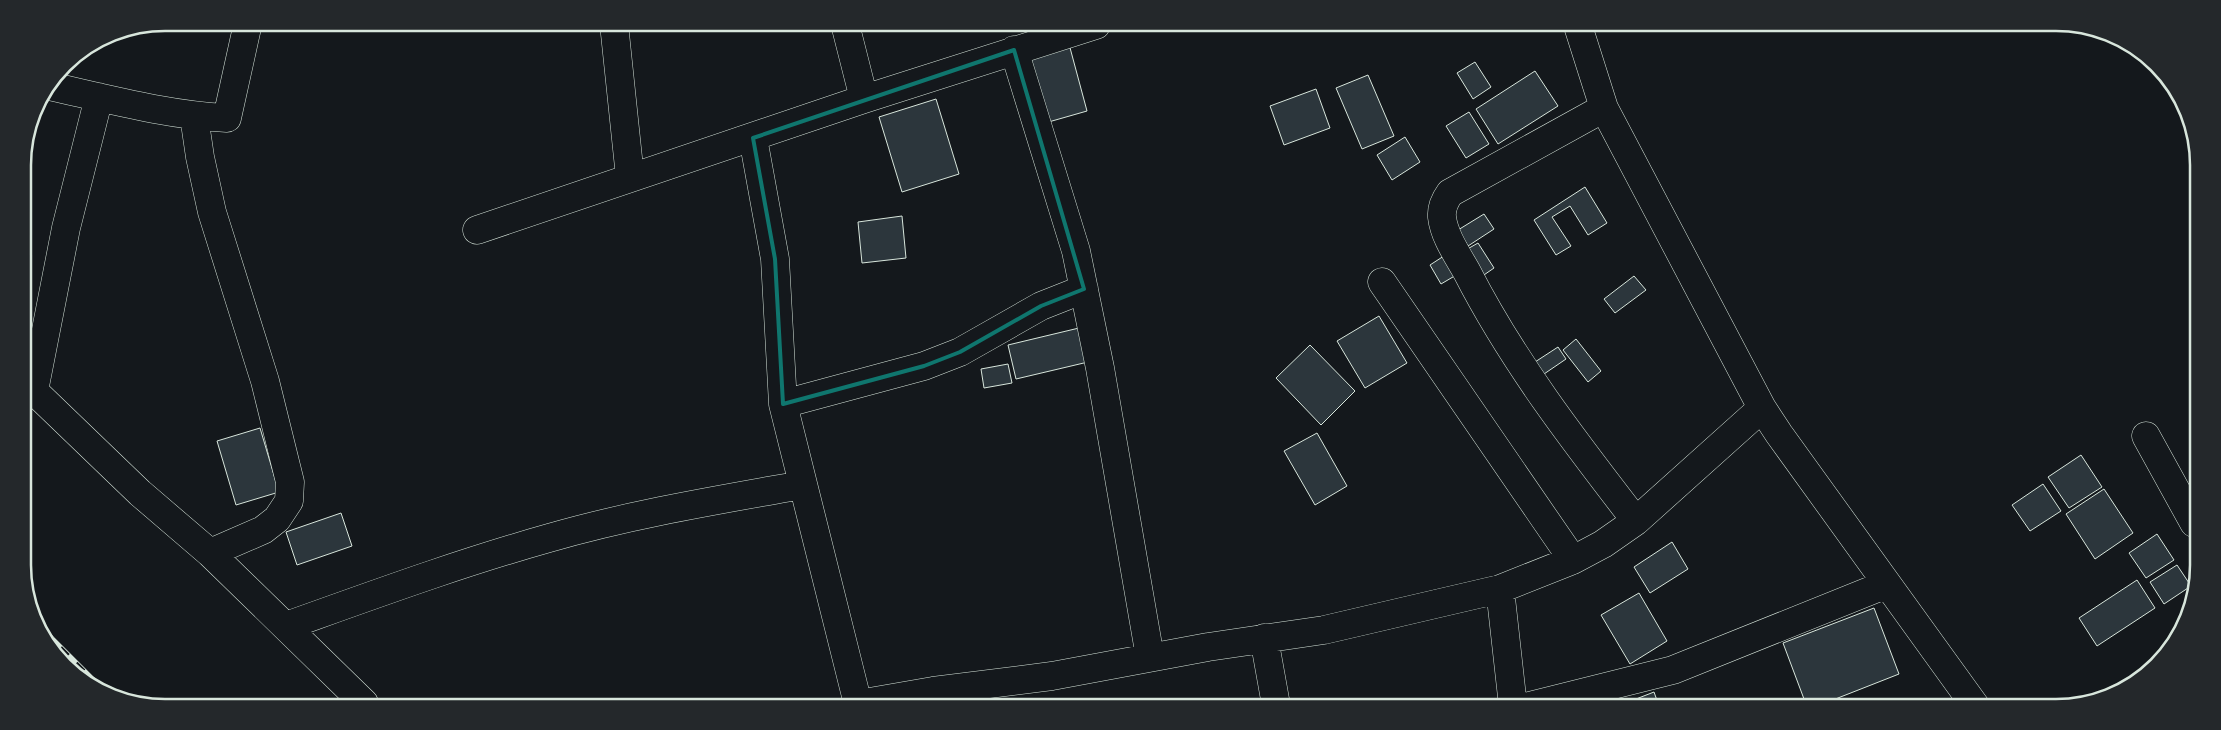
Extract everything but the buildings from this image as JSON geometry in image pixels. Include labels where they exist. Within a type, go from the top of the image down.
[{"type":"street","points":[[56,88],[194,116],[227,118],[246,31]]},
{"type":"street","points":[[615,31],[630,177]]},
{"type":"street","points":[[847,31],[864,99]]},
{"type":"street","points":[[476,230],[864,99],[1076,31]]},
{"type":"street","points":[[1580,31],[1604,108],[1762,408],[1784,442],[1970,698]]},
{"type":"street","points":[[1014,50],[1076,251],[1100,368],[1150,657]]},
{"type":"street","points":[[31,376],[99,97]]},
{"type":"street","points":[[1604,108],[1450,193],[1443,203],[1442,217],[1449,238],[1481,299],[1520,363],[1574,440],[1636,521]]},
{"type":"street","points":[[194,116],[200,157],[212,212],[265,381],[290,482],[289,501],[277,520],[263,530],[210,553]]},
{"type":"street","points":[[753,138],[775,259],[783,404],[857,699]]},
{"type":"street","points":[[1382,282],[1573,560]]},
{"type":"street","points":[[783,404],[924,366],[960,352],[1041,306],[1084,289]]},
{"type":"street","points":[[31,389],[140,493],[210,553],[360,699]]},
{"type":"street","points":[[929,699],[977,695],[1052,676],[1150,657],[1324,630],[1500,589],[1573,560],[1603,544],[1636,521],[1762,408]]},
{"type":"street","points":[[2146,436],[2190,516]]},
{"type":"street","points":[[286,626],[456,567],[550,537],[703,503],[802,485]]},
{"type":"street","points":[[1559,698],[1673,670],[1887,584]]},
{"type":"street","points":[[1500,589],[1512,698]]},
{"type":"street","points":[[1264,638],[1275,698]]},
{"type":"highlighted area","points":[[1014,50],[1084,289],[1041,306],[960,352],[924,366],[783,404],[775,259],[753,138]]},
{"type":"railway","points":[[57,644],[86,673]]}]
